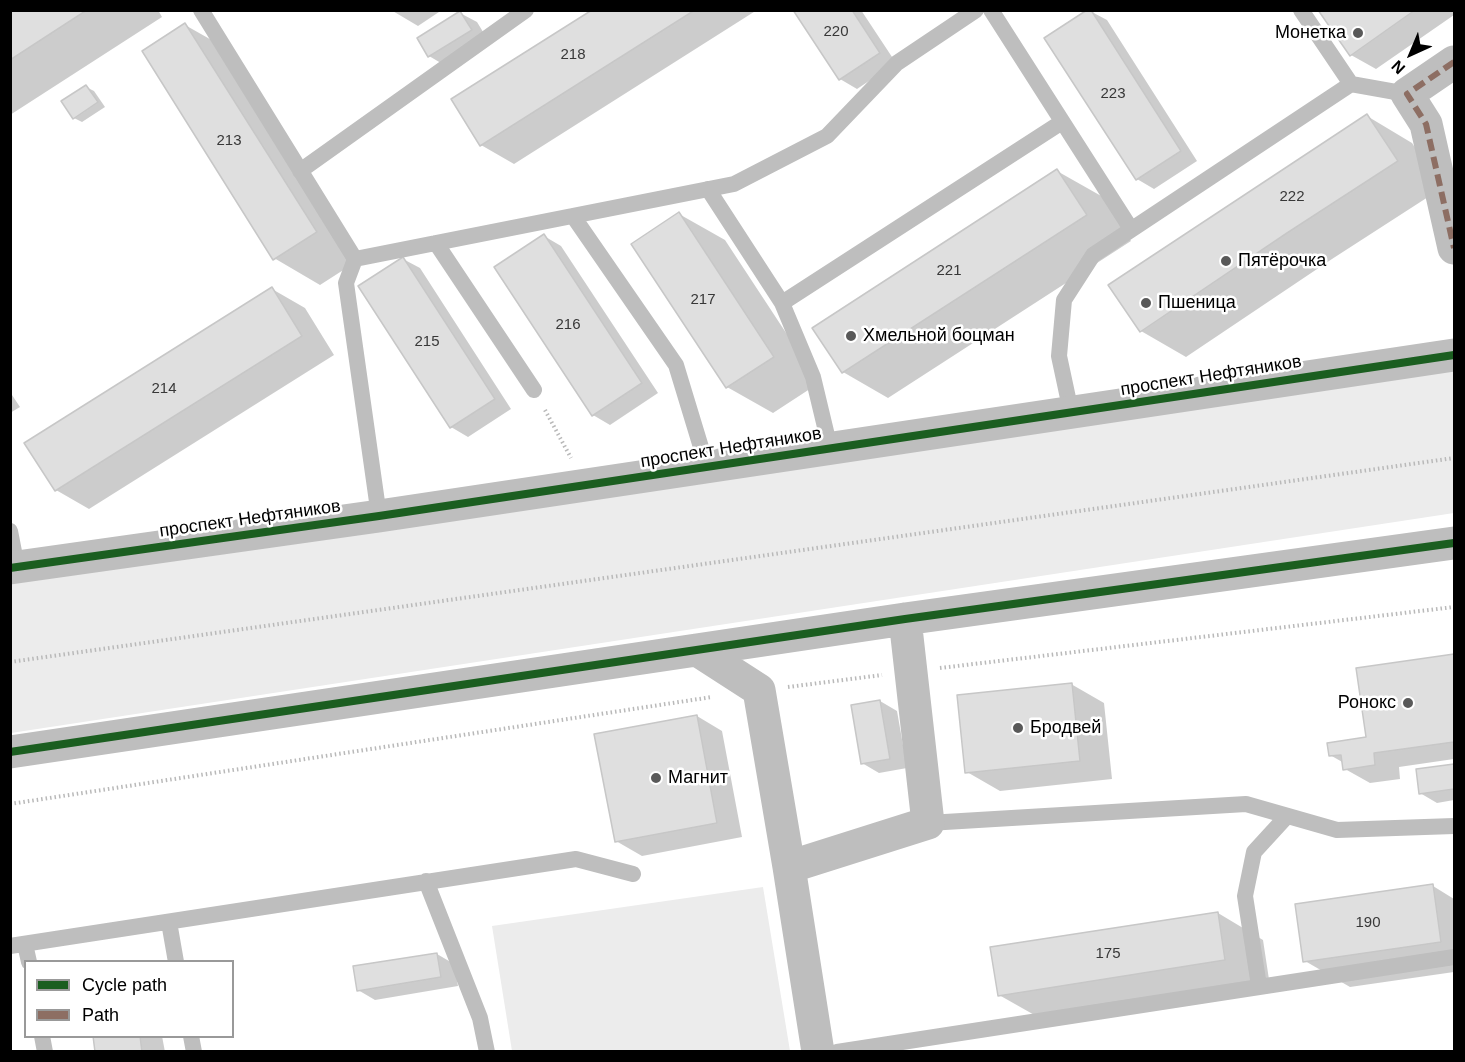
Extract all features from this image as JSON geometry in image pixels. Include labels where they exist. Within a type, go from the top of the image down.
[{"type":"street","points":[[1455,62],[1407,94],[1426,124],[1455,248]]},
{"type":"street","name":"проспект Нефтяников","points":[[14,568],[1455,355]]},
{"type":"street","points":[[10,752],[905,619],[1455,543]]},
{"type":"street","points":[[789,867],[928,824],[905,619]]},
{"type":"street","points":[[697,650],[759,690],[818,1052]]},
{"type":"lane","points":[[201,10],[355,259]]},
{"type":"lane","points":[[300,171],[526,10]]},
{"type":"lane","points":[[355,259],[734,184],[827,136],[897,63],[976,10]]},
{"type":"lane","points":[[990,10],[1131,229]]},
{"type":"lane","points":[[1301,10],[1351,84]]},
{"type":"lane","points":[[1071,412],[1059,356],[1064,300],[1093,255],[1351,84],[1407,94]]},
{"type":"lane","points":[[782,303],[1062,122]]},
{"type":"lane","points":[[708,189],[782,303],[813,377],[830,448]]},
{"type":"lane","points":[[573,216],[676,365],[707,467]]},
{"type":"lane","points":[[436,243],[534,390]]},
{"type":"lane","points":[[355,259],[346,283],[378,516]]},
{"type":"lane","points":[[10,531],[14,568]]},
{"type":"lane","points":[[928,824],[1246,804],[1336,830],[1455,826]]},
{"type":"lane","points":[[1259,986],[1245,896],[1254,852],[1287,816]]},
{"type":"lane","points":[[28,960],[18,945],[576,858],[633,874]]},
{"type":"lane","points":[[426,882],[480,1018],[487,1052]]},
{"type":"lane","points":[[169,922],[176,960]]},
{"type":"lane","points":[[837,1052],[1455,957]]},
{"type":"path","points":[[534,390],[585,485]]},
{"type":"path","points":[[10,662],[1455,458]]},
{"type":"path","points":[[759,690],[1455,607]]},
{"type":"path","points":[[10,804],[712,697]]},
{"type":"shaded area","points":[[1454,369],[1454,513],[11,733],[10,582]]},
{"type":"shaded area","points":[[763,887],[790,1051],[512,1051],[492,926]]},
{"type":"building","points":[[10,10],[87,10],[10,60]]},
{"type":"building","points":[[592,10],[695,10],[480,146],[451,99]]},
{"type":"building","points":[[793,10],[852,10],[880,53],[839,80]]},
{"type":"building","points":[[1087,10],[1091,10],[1181,151],[1136,180],[1044,38]]},
{"type":"building","name":"Монетка","points":[[1318,10],[1415,10],[1350,56]]},
{"type":"building","points":[[460,11],[472,30],[428,57],[417,38]]},
{"type":"building","points":[[185,23],[317,232],[273,260],[142,51]]},
{"type":"building","points":[[86,85],[98,102],[73,119],[61,101]]},
{"type":"building","points":[[1367,114],[1398,161],[1140,332],[1108,285]]},
{"type":"building","points":[[1057,169],[1087,215],[842,373],[812,328]]},
{"type":"building","points":[[679,212],[774,357],[726,388],[631,244]]},
{"type":"building","points":[[544,234],[642,383],[592,416],[494,267]]},
{"type":"building","points":[[403,257],[495,399],[450,428],[358,286]]},
{"type":"building","points":[[272,287],[302,336],[55,491],[24,443]]},
{"type":"building","name":"Ронокс","points":[[1454,654],[1454,742],[1374,753],[1375,765],[1343,770],[1341,755],[1329,756],[1327,743],[1366,737],[1356,668]]},
{"type":"building","name":"Бродвей","points":[[1072,683],[1080,761],[965,773],[957,695]]},
{"type":"building","points":[[880,700],[890,759],[861,764],[851,705]]},
{"type":"building","name":"Магнит","points":[[697,715],[717,823],[615,842],[594,734]]},
{"type":"building","points":[[1454,764],[1454,789],[1419,794],[1416,769]]},
{"type":"building","points":[[1433,884],[1441,942],[1303,962],[1295,904]]},
{"type":"building","points":[[1218,912],[1225,960],[998,996],[990,947]]},
{"type":"building","points":[[437,953],[441,977],[357,991],[353,966]]},
{"type":"building","points":[[93,1038],[140,1038],[142,1052],[95,1052]]},
{"type":"marked path","points":[[1454,62],[1407,94],[1426,124],[1454,248]]},
{"type":"cycle path","points":[[10,568],[379,516],[1454,355]]},
{"type":"cycle path","points":[[10,752],[905,619],[1454,543]]},
{"type":"place","name":"Монетка","points":[[1358,33]]},
{"type":"place","name":"Пятёрочка","points":[[1226,261]]},
{"type":"place","name":"Пшеница","points":[[1146,303]]},
{"type":"place","name":"Хмельной боцман","points":[[851,336]]},
{"type":"place","name":"Ронокс","points":[[1408,703]]},
{"type":"place","name":"Бродвей","points":[[1018,728]]},
{"type":"place","name":"Магнит","points":[[656,778]]}]
